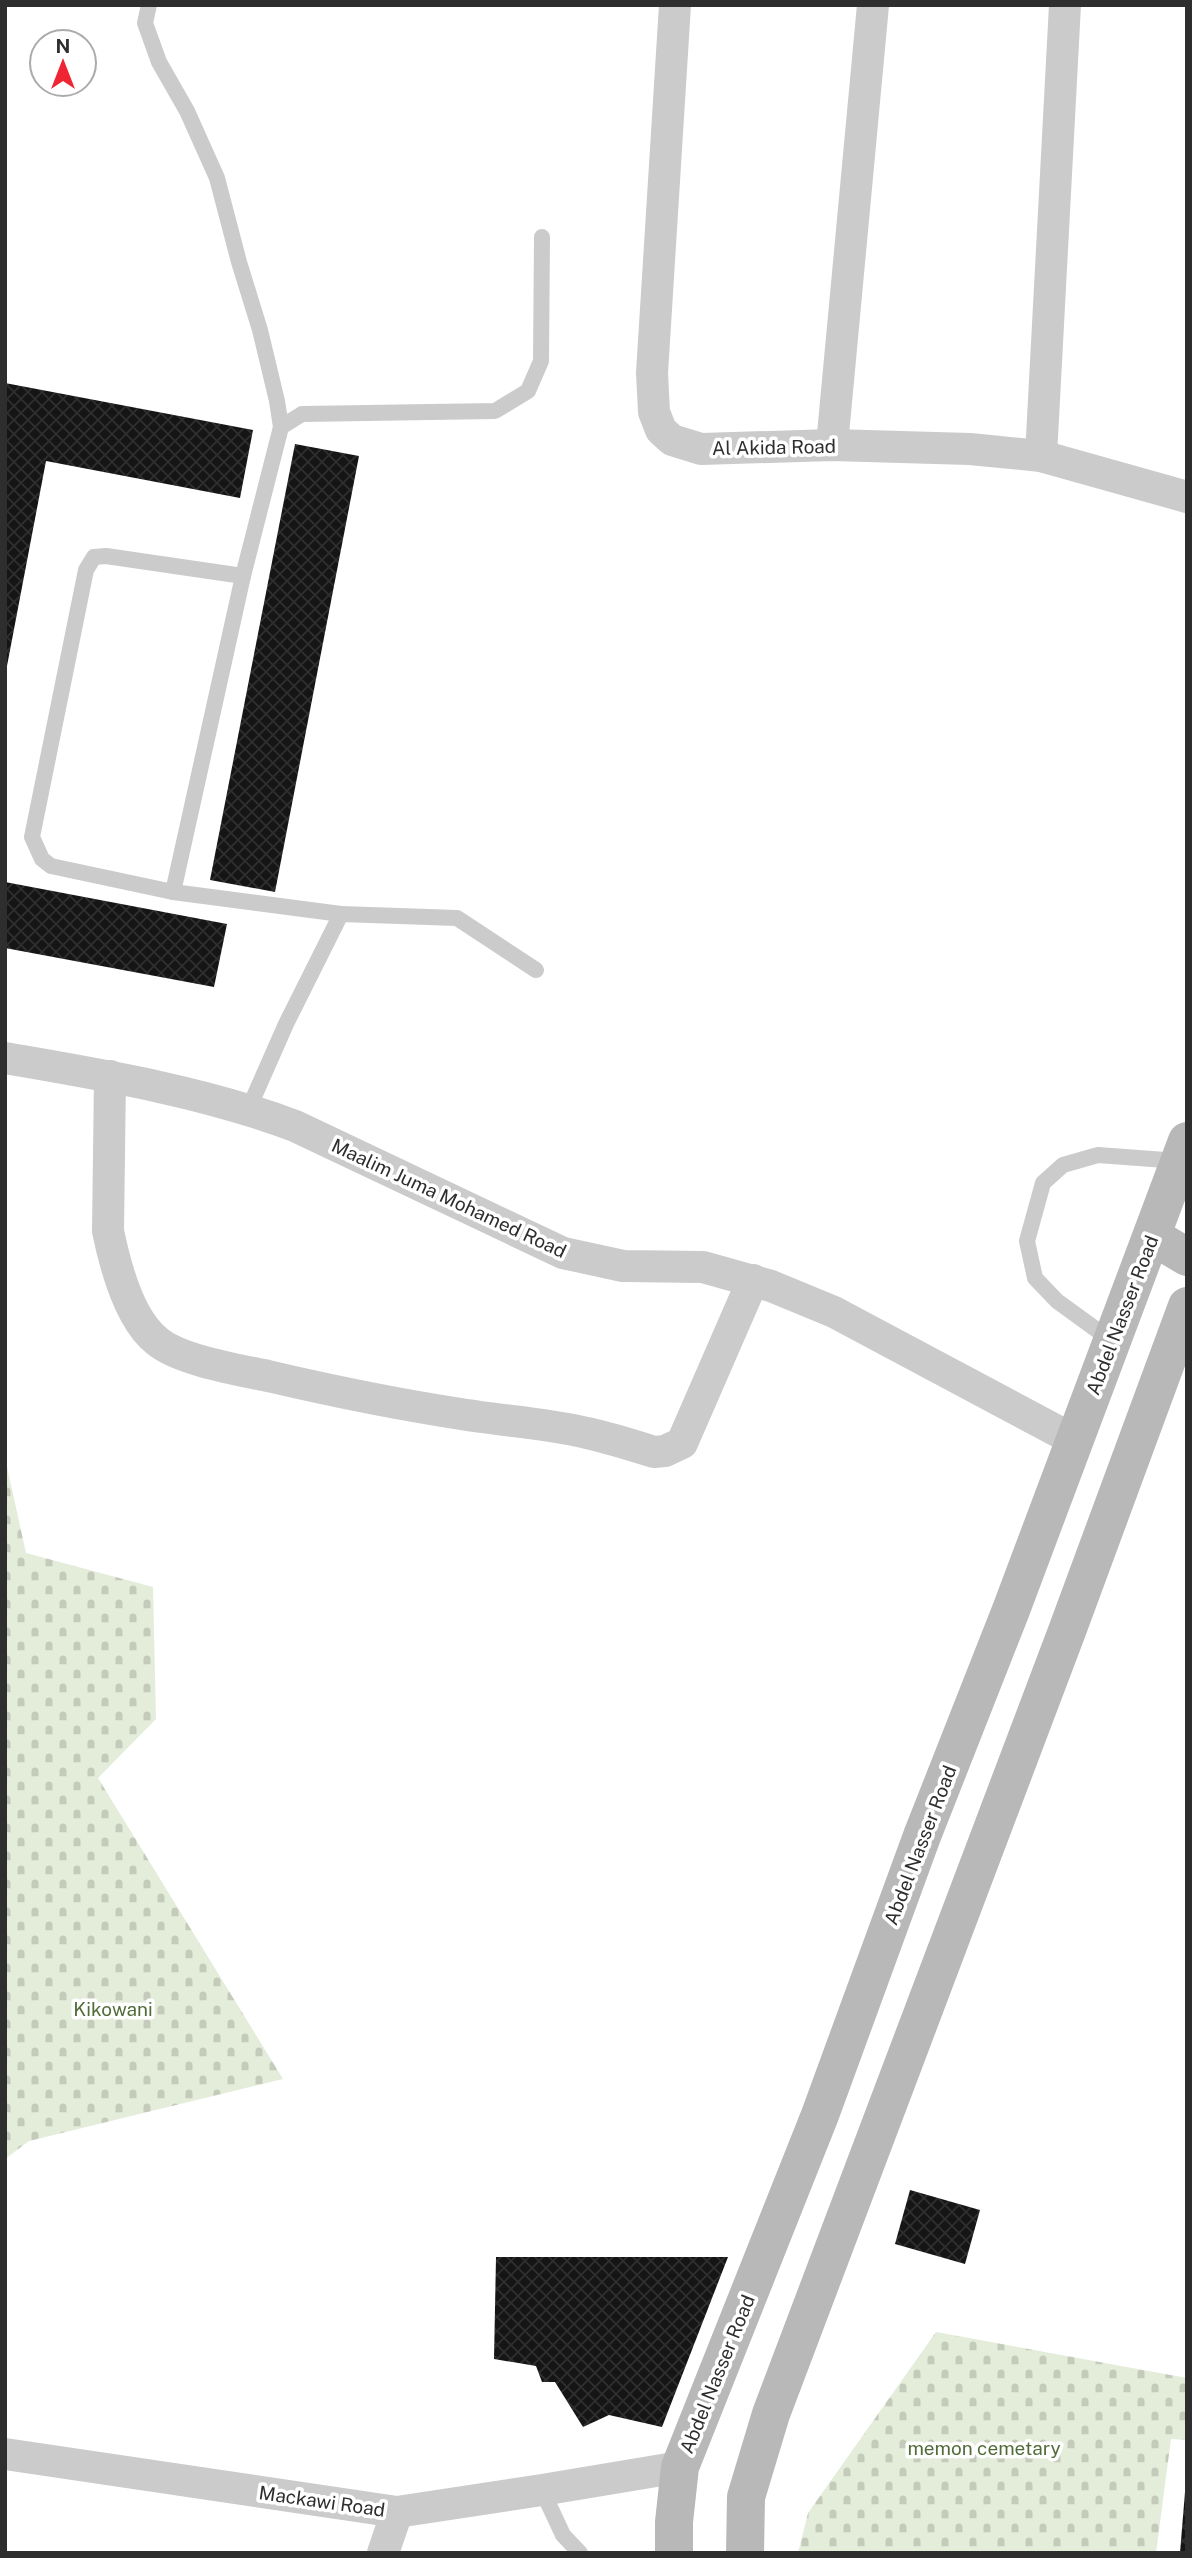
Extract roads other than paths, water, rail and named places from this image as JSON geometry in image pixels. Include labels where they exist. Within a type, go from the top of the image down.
[{"type":"main road","name":"Abdel Nasser Road","points":[[674,2552],[674,2522],[680,2467],[820,2115],[922,1836],[1011,1610],[1183,1151]]},
{"type":"main road","points":[[1152,1236],[1187,1257]]},
{"type":"main road","points":[[745,2553],[746,2497],[771,2414],[1187,1306]]},
{"type":"main road","points":[[1011,1610],[1067,1631]]},
{"type":"street","name":"Al Akida Road","points":[[675,5],[652,373],[654,412],[661,429],[672,440],[701,449],[832,445],[970,449],[1041,456],[1187,497]]},
{"type":"street","points":[[832,445],[873,5]]},
{"type":"street","points":[[1041,456],[1065,5]]},
{"type":"street","name":"Maalim Juma Mohamed Road","points":[[5,1058],[110,1076],[249,1108],[306,1131],[563,1253],[623,1266],[704,1267],[753,1280],[834,1312],[1074,1440]]},
{"type":"street","points":[[110,1076],[108,1231],[113,1256],[137,1317],[157,1342],[212,1363],[350,1395],[586,1432],[654,1452],[665,1451],[682,1443],[753,1280]]},
{"type":"street","name":"Mackawi Road","points":[[5,2454],[397,2512],[680,2467]]},
{"type":"street","points":[[383,2553],[397,2512]]},
{"type":"lane","points":[[149,5],[145,23],[159,62],[187,111],[217,178],[260,330],[281,427],[243,576],[173,892]]},
{"type":"lane","points":[[281,427],[302,414],[495,411],[528,391],[541,361],[542,236]]},
{"type":"lane","points":[[243,576],[106,556],[94,557],[86,570],[32,837],[42,859],[51,866],[173,892],[341,914],[457,918],[536,970]]},
{"type":"lane","points":[[249,1108],[286,1024],[341,914]]},
{"type":"lane","points":[[1112,1341],[1057,1301],[1035,1278],[1027,1241],[1043,1183],[1063,1164],[1098,1155],[1183,1151]]},
{"type":"lane","points":[[542,2490],[564,2535],[580,2553]]},
{"type":"lane","points":[[665,2553],[674,2552]]},
{"type":"park label","name":"Kikowani","points":[[113,2009]]},
{"type":"park label","name":"memon cemetary","points":[[984,2448]]}]
